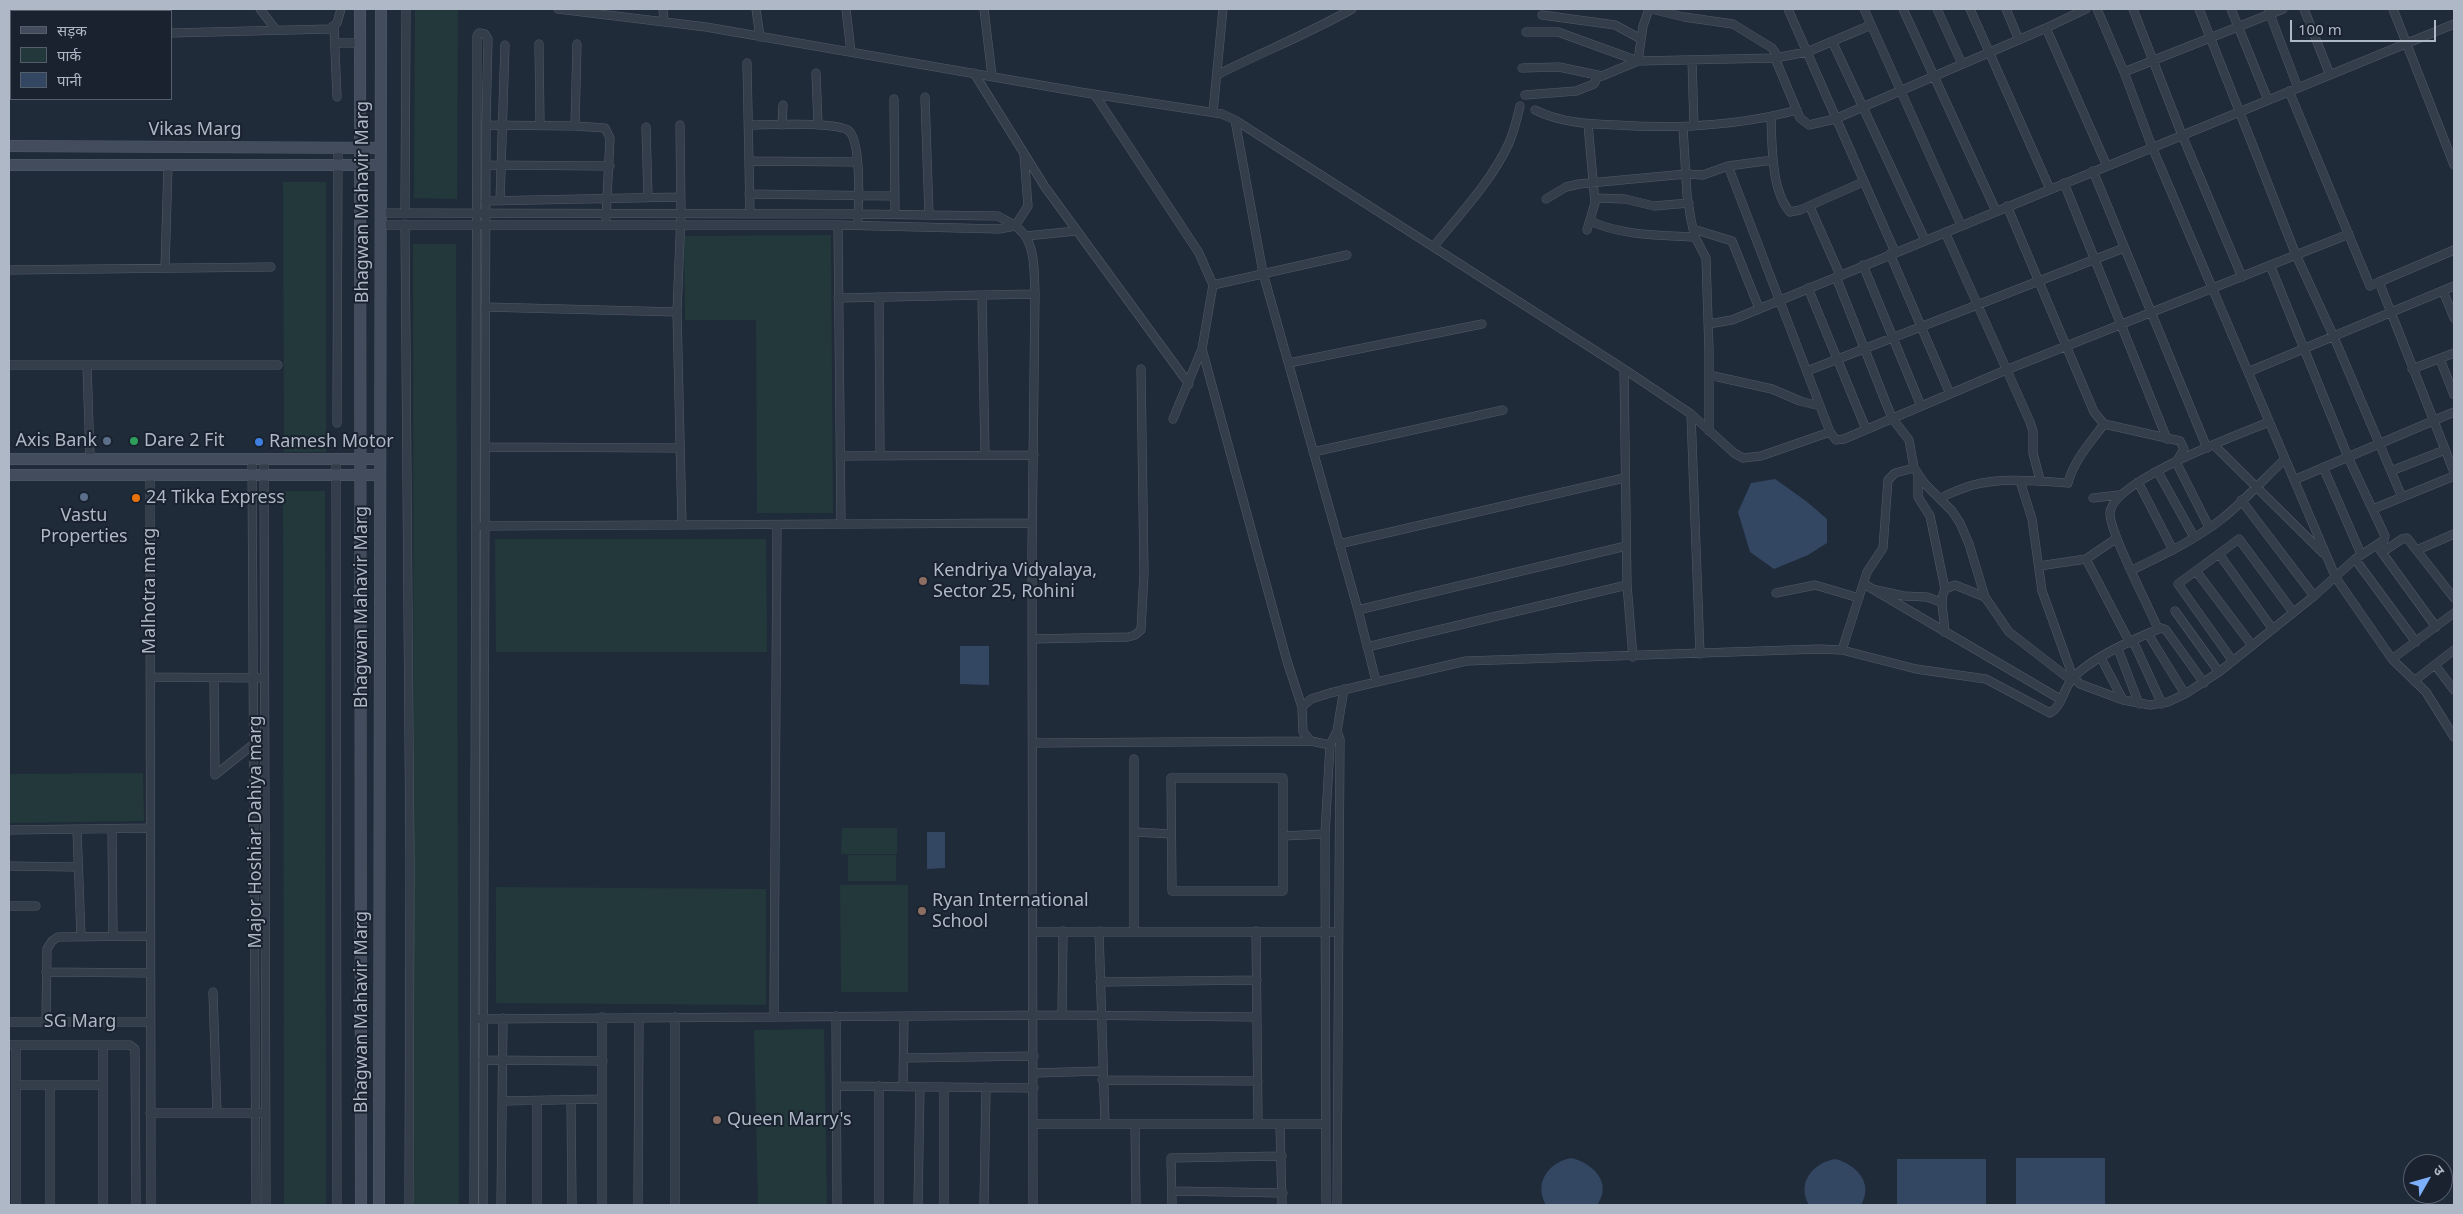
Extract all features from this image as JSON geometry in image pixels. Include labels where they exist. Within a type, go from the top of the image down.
[{"type":"main road","name":"Bhagwan Mahavir Marg","points":[[360,9],[361,1205]]},
{"type":"main road","name":"Bhagwan Mahavir Marg","points":[[379,1205],[381,9]]},
{"type":"main road","name":"Vikas Marg","points":[[9,146],[380,148]]},
{"type":"main road","name":"Vikas Marg","points":[[9,165],[380,165]]},
{"type":"main road","points":[[9,459],[380,459]]},
{"type":"main road","points":[[9,475],[380,475]]},
{"type":"main road","points":[[361,1023],[379,1022]]},
{"type":"street","points":[[260,9],[276,30]]},
{"type":"street","points":[[336,97],[334,27],[340,17],[340,9]]},
{"type":"street","points":[[406,9],[406,213]]},
{"type":"street","points":[[558,9],[664,22],[760,37],[1096,95],[1213,112],[1234,120],[1624,369],[1692,414],[1734,453],[1749,458],[1761,456],[1830,432]]},
{"type":"street","points":[[662,9],[664,22]]},
{"type":"street","points":[[756,9],[760,37]]},
{"type":"street","points":[[846,9],[851,52]]},
{"type":"street","points":[[984,9],[992,76]]},
{"type":"street","points":[[1213,112],[1223,9]]},
{"type":"street","points":[[1217,75],[1250,58],[1301,36],[1352,9]]},
{"type":"street","points":[[1638,61],[1641,39],[1650,9],[1684,17],[1733,24],[1772,48],[1800,118],[1808,125],[1835,119],[2020,40],[2086,9]]},
{"type":"street","points":[[1788,9],[1864,182],[1921,327],[1950,394]]},
{"type":"street","points":[[1864,9],[1961,225]]},
{"type":"street","points":[[1903,9],[1996,211]]},
{"type":"street","points":[[1937,9],[1962,64]]},
{"type":"street","points":[[1970,9],[2050,189]]},
{"type":"street","points":[[2006,9],[2020,40]]},
{"type":"street","points":[[2097,9],[2124,72],[2152,147],[2336,578],[2392,659],[2434,702],[2454,737]]},
{"type":"street","points":[[2133,9],[2182,135],[2242,277]]},
{"type":"street","points":[[2199,9],[2296,255],[2334,335],[2402,497]]},
{"type":"street","points":[[2231,9],[2268,100]]},
{"type":"street","points":[[2124,72],[2238,27],[2269,11],[2283,9]]},
{"type":"street","points":[[2304,9],[2330,75]]},
{"type":"street","points":[[2393,9],[2454,165]]},
{"type":"street","points":[[2269,11],[2298,88]]},
{"type":"street","points":[[1542,16],[1615,25],[1641,39]]},
{"type":"street","points":[[1708,324],[1732,320],[2454,24]]},
{"type":"street","points":[[1526,32],[1558,32],[1638,61],[1692,60],[1777,57],[1807,52],[1871,25]]},
{"type":"street","points":[[172,33],[320,30],[334,27]]},
{"type":"street","points":[[2046,28],[2107,166]]},
{"type":"street","points":[[474,1205],[476,213],[477,36],[479,33],[485,34],[488,39],[485,201],[483,1205]]},
{"type":"street","points":[[1832,41],[1924,240]]},
{"type":"street","points":[[335,43],[360,43]]},
{"type":"street","points":[[539,44],[540,125]]},
{"type":"street","points":[[575,126],[576,44]]},
{"type":"street","points":[[500,201],[505,45]]},
{"type":"street","points":[[1692,60],[1694,126]]},
{"type":"street","points":[[1522,68],[1560,67],[1598,76],[1608,75],[1638,61]]},
{"type":"street","points":[[747,63],[750,214]]},
{"type":"street","points":[[816,73],[818,125]]},
{"type":"street","points":[[974,73],[1024,154],[1076,230],[1189,384]]},
{"type":"street","points":[[1525,95],[1576,91],[1594,84],[1598,76]]},
{"type":"street","points":[[2289,91],[2370,286],[2454,250]]},
{"type":"street","points":[[1096,95],[1199,253],[1213,284],[1202,348],[1189,384],[1173,419]]},
{"type":"street","points":[[925,97],[929,215]]},
{"type":"street","points":[[894,99],[895,214]]},
{"type":"street","points":[[782,125],[783,106]]},
{"type":"street","points":[[1434,246],[1481,188],[1499,162],[1508,143],[1520,106]]},
{"type":"street","points":[[1535,110],[1564,120],[1588,124],[1683,127],[1740,123],[1797,110]]},
{"type":"street","points":[[1771,117],[1773,160],[1778,188],[1786,208],[1790,212],[1794,213],[1864,182]]},
{"type":"street","points":[[1234,120],[1263,273],[1358,610],[1376,682]]},
{"type":"street","points":[[1587,230],[1595,198],[1588,124]]},
{"type":"street","points":[[486,126],[540,125],[605,128],[610,138],[606,223]]},
{"type":"street","points":[[680,125],[681,213],[679,224],[677,312],[682,525]]},
{"type":"street","points":[[749,125],[818,125],[841,127],[848,131],[856,144],[858,225]]},
{"type":"street","points":[[646,127],[648,197]]},
{"type":"street","points":[[1683,127],[1688,203],[1694,233],[1706,258],[1709,431]]},
{"type":"street","points":[[337,423],[338,148]]},
{"type":"street","points":[[380,219],[405,224],[838,224],[999,229],[1015,226],[1028,206],[1024,154]]},
{"type":"street","points":[[1546,199],[1566,187],[1593,182],[1686,174],[1703,175],[1728,166],[1773,160]]},
{"type":"street","points":[[749,161],[857,162]]},
{"type":"street","points":[[165,268],[168,165]]},
{"type":"street","points":[[486,165],[610,166]]},
{"type":"street","points":[[1728,166],[1830,432],[1836,440],[1840,440],[2006,370],[2349,234]]},
{"type":"street","points":[[2093,171],[2151,313],[2211,446],[2327,556]]},
{"type":"street","points":[[2064,183],[2167,439]]},
{"type":"street","points":[[750,194],[895,196]]},
{"type":"street","points":[[485,201],[680,197]]},
{"type":"street","points":[[1595,198],[1625,199],[1654,206],[1688,203]]},
{"type":"street","points":[[1810,206],[1892,418],[1908,440],[1914,468],[1918,476],[1940,498],[1960,523],[1969,544],[1985,597],[2009,632],[2072,679],[2080,684],[2123,700],[2140,704],[2162,704],[2204,683],[2336,578],[2358,557],[2385,538],[2348,457],[2270,266]]},
{"type":"street","points":[[2007,206],[2094,412],[2104,424],[2180,442],[2184,449],[2176,462]]},
{"type":"street","points":[[380,219],[406,213],[998,216],[1015,226],[1026,236],[1033,266],[1035,294],[1032,523],[1034,1205]]},
{"type":"street","points":[[1590,221],[1602,226],[1630,232],[1694,233],[1732,241],[1759,308]]},
{"type":"street","points":[[405,224],[410,854],[409,1205]]},
{"type":"street","points":[[838,224],[841,524]]},
{"type":"street","points":[[1026,236],[1076,230]]},
{"type":"street","points":[[1945,232],[2033,431],[2033,453],[2040,480]]},
{"type":"street","points":[[1806,371],[2124,248]]},
{"type":"street","points":[[1213,284],[1347,255]]},
{"type":"street","points":[[1863,265],[1921,406]]},
{"type":"street","points":[[9,270],[272,267]]},
{"type":"street","points":[[2373,509],[2454,474],[2379,282]]},
{"type":"street","points":[[2248,372],[2454,286]]},
{"type":"street","points":[[1808,288],[1866,429]]},
{"type":"street","points":[[2443,291],[2454,318]]},
{"type":"street","points":[[838,298],[1035,294]]},
{"type":"street","points":[[982,296],[985,454]]},
{"type":"street","points":[[878,298],[880,455]]},
{"type":"street","points":[[485,307],[677,312]]},
{"type":"street","points":[[1289,363],[1482,324]]},
{"type":"street","points":[[1202,348],[1287,661],[1302,707],[1303,732],[1311,741]]},
{"type":"street","points":[[2412,369],[2454,353]]},
{"type":"street","points":[[2440,359],[2454,396]]},
{"type":"street","points":[[9,365],[278,365]]},
{"type":"street","points":[[87,365],[90,458]]},
{"type":"street","points":[[1032,639],[1128,637],[1135,635],[1141,630],[1144,573],[1141,369]]},
{"type":"street","points":[[1624,369],[1624,478],[1627,585],[1633,657]]},
{"type":"street","points":[[1709,375],[1772,389],[1800,401],[1820,406]]},
{"type":"street","points":[[1313,452],[1503,410]]},
{"type":"street","points":[[2294,480],[2454,412]]},
{"type":"street","points":[[1692,414],[1700,654]]},
{"type":"street","points":[[2158,629],[2117,538],[2110,511],[2119,495],[2138,482],[2176,462],[2269,422]]},
{"type":"street","points":[[1940,498],[1974,485],[2040,480],[2068,483],[2071,470],[2077,460],[2104,424]]},
{"type":"street","points":[[485,447],[680,448]]},
{"type":"street","points":[[2391,471],[2445,450]]},
{"type":"street","points":[[840,456],[1034,455]]},
{"type":"street","name":"Major Hoshiar Dahiya marg","points":[[256,1205],[255,678],[258,459]]},
{"type":"street","points":[[336,459],[336,1205]]},
{"type":"street","points":[[2132,570],[2173,550],[2209,527],[2256,487],[2285,459]]},
{"type":"street","points":[[2176,462],[2209,527]]},
{"type":"street","points":[[1842,650],[1872,564],[1883,548],[1888,480],[1895,473],[1914,468]]},
{"type":"street","points":[[2324,468],[2358,557],[2416,642]]},
{"type":"street","points":[[2158,472],[2194,537]]},
{"type":"street","name":"Malhotra marg","points":[[150,475],[151,1205]]},
{"type":"street","name":"Major Hoshiar Dahiya marg","points":[[258,475],[266,678],[266,1205]]},
{"type":"street","points":[[1918,476],[1918,497],[1930,516],[1946,589],[1941,602],[1945,619],[1944,632]]},
{"type":"street","points":[[1339,544],[1624,478]]},
{"type":"street","points":[[2020,481],[2032,519],[2042,590],[2072,679]]},
{"type":"street","points":[[2138,482],[2173,550]]},
{"type":"street","points":[[2094,498],[2119,495]]},
{"type":"street","points":[[2241,500],[2314,596]]},
{"type":"street","points":[[475,526],[1032,523]]},
{"type":"street","points":[[774,1017],[777,524]]},
{"type":"street","points":[[2416,550],[2454,534]]},
{"type":"street","points":[[2039,566],[2086,559],[2117,538]]},
{"type":"street","points":[[2379,544],[2387,549],[2404,538],[2416,550],[2454,598]]},
{"type":"street","points":[[2232,660],[2178,584],[2239,539],[2293,612]]},
{"type":"street","points":[[2379,544],[2436,626]]},
{"type":"street","points":[[1358,610],[1626,546]]},
{"type":"street","points":[[2219,554],[2272,628]]},
{"type":"street","points":[[2086,559],[2132,642],[2162,704]]},
{"type":"street","points":[[2196,571],[2252,644]]},
{"type":"street","points":[[1864,584],[2060,699]]},
{"type":"street","points":[[1367,647],[1627,585]]},
{"type":"street","points":[[1776,592],[1814,585],[1859,598]]},
{"type":"street","points":[[1946,589],[1955,585],[1985,597]]},
{"type":"street","points":[[1874,590],[1927,597],[1941,602]]},
{"type":"street","points":[[2175,611],[2219,672]]},
{"type":"street","points":[[2392,659],[2454,613]]},
{"type":"street","points":[[1302,707],[1311,699],[1344,689],[1472,661],[1842,650],[1892,664],[1986,680],[2047,712],[2053,712],[2072,679],[2088,664],[2158,629],[2166,630],[2204,683]]},
{"type":"street","points":[[2148,634],[2184,694]]},
{"type":"street","points":[[2118,649],[2140,704]]},
{"type":"street","points":[[2414,681],[2454,650]]},
{"type":"street","points":[[2101,658],[2123,700]]},
{"type":"street","points":[[2435,664],[2454,690]]},
{"type":"street","points":[[150,677],[266,678]]},
{"type":"street","points":[[214,678],[215,774],[255,742]]},
{"type":"street","points":[[1326,1205],[1325,834],[1330,745],[1337,731],[1344,689]]},
{"type":"street","points":[[1337,731],[1340,739],[1337,1205]]},
{"type":"street","points":[[1034,743],[1311,741],[1330,745]]},
{"type":"street","points":[[1134,759],[1134,931]]},
{"type":"street","points":[[1171,778],[1283,778],[1283,891],[1172,891],[1171,834],[1171,778]]},
{"type":"street","points":[[9,830],[150,828]]},
{"type":"street","points":[[112,829],[113,936]]},
{"type":"street","points":[[77,830],[81,936]]},
{"type":"street","points":[[1135,832],[1171,834]]},
{"type":"street","points":[[1283,836],[1325,834]]},
{"type":"street","points":[[9,866],[77,866]]},
{"type":"street","points":[[9,906],[36,906]]},
{"type":"street","points":[[1062,1015],[1063,931]]},
{"type":"street","points":[[1099,931],[1100,1016],[1105,1124]]},
{"type":"street","points":[[1256,931],[1258,1124]]},
{"type":"street","points":[[1033,932],[1338,932]]},
{"type":"street","points":[[46,1022],[47,949],[52,941],[58,937],[150,936]]},
{"type":"street","points":[[46,972],[150,973]]},
{"type":"street","points":[[1100,982],[1257,980]]},
{"type":"street","points":[[213,992],[217,1113]]},
{"type":"street","points":[[474,1019],[1062,1015],[1257,1017]]},
{"type":"street","points":[[836,1016],[837,1205]]},
{"type":"street","points":[[903,1086],[904,1016]]},
{"type":"street","points":[[602,1017],[602,1205]]},
{"type":"street","points":[[675,1017],[675,1205]]},
{"type":"street","points":[[501,1205],[504,1018]]},
{"type":"street","points":[[638,1205],[639,1018]]},
{"type":"street","name":"SG Marg","points":[[9,1022],[150,1022]]},
{"type":"street","points":[[16,1205],[16,1085],[12,1045],[130,1045],[135,1049],[136,1205]]},
{"type":"street","points":[[103,1045],[103,1205]]},
{"type":"street","points":[[904,1058],[1034,1056]]},
{"type":"street","points":[[483,1060],[603,1061]]},
{"type":"street","points":[[1034,1073],[1258,1080]]},
{"type":"street","points":[[16,1085],[103,1085]]},
{"type":"street","points":[[50,1085],[50,1205]]},
{"type":"street","points":[[837,1086],[1034,1088]]},
{"type":"street","points":[[879,1086],[879,1205]]},
{"type":"street","points":[[918,1205],[920,1087]]},
{"type":"street","points":[[944,1087],[944,1205]]},
{"type":"street","points":[[984,1205],[986,1087]]},
{"type":"street","points":[[502,1101],[602,1099]]},
{"type":"street","points":[[571,1100],[572,1205]]},
{"type":"street","points":[[537,1101],[537,1205]]},
{"type":"street","points":[[136,1103],[151,1103]]},
{"type":"street","points":[[150,1113],[266,1113]]},
{"type":"street","points":[[1034,1124],[1326,1124]]},
{"type":"street","points":[[1135,1124],[1136,1205]]},
{"type":"street","points":[[1280,1124],[1282,1205]]},
{"type":"street","points":[[1172,1205],[1172,1158],[1282,1156]]},
{"type":"street","points":[[1172,1191],[1283,1193]]},
{"type":"green space","points":[[415,9],[458,9],[457,199],[414,198]]},
{"type":"green space","points":[[283,182],[326,182],[326,452],[284,452]]},
{"type":"green space","points":[[831,235],[833,513],[757,513],[756,320],[685,320],[684,236]]},
{"type":"green space","points":[[413,244],[456,244],[459,1205],[414,1205]]},
{"type":"green space","points":[[283,491],[325,491],[326,1205],[284,1205]]},
{"type":"green space","points":[[495,539],[766,539],[767,652],[496,652]]},
{"type":"green space","points":[[143,773],[144,821],[9,823],[9,774]]},
{"type":"green space","points":[[842,828],[897,828],[897,854],[841,854]]},
{"type":"green space","points":[[848,855],[896,855],[896,881],[848,881]]},
{"type":"green space","points":[[840,885],[908,885],[908,992],[841,992]]},
{"type":"green space","points":[[496,887],[766,889],[766,1005],[496,1003]]},
{"type":"green space","points":[[824,1029],[827,1205],[758,1205],[754,1030]]},
{"type":"water","points":[[1775,479],[1827,519],[1827,543],[1808,555],[1774,569],[1750,552],[1738,512],[1751,483]]},
{"type":"water","points":[[960,646],[989,646],[989,685],[960,684]]},
{"type":"water","points":[[927,832],[945,832],[945,868],[927,869]]},
{"type":"water","points":[[1571,1158],[1587,1164],[1602,1182],[1603,1189],[1597,1205],[1546,1205],[1541,1189],[1545,1175],[1556,1164]]},
{"type":"water","points":[[2016,1158],[2105,1158],[2105,1205],[2016,1205]]},
{"type":"water","points":[[1835,1159],[1850,1165],[1861,1176],[1865,1189],[1861,1205],[1809,1205],[1804,1189],[1809,1175],[1820,1165]]},
{"type":"water","points":[[1897,1159],[1986,1159],[1986,1205],[1897,1205]]},
{"type":"place","name":"Axis Bank","points":[[107,441]]},
{"type":"place","name":"Dare 2 Fit","points":[[134,441]]},
{"type":"place","name":"Ramesh Motor","points":[[259,442]]},
{"type":"place","name":"Vastu Properties","points":[[84,497]]},
{"type":"place","name":"24 Tikka Express","points":[[136,498]]},
{"type":"place","name":"Kendriya Vidyalaya, Sector 25, Rohini","points":[[923,581]]},
{"type":"place","name":"Ryan International School","points":[[922,911]]},
{"type":"place","name":"Queen Marry's","points":[[717,1120]]}]
